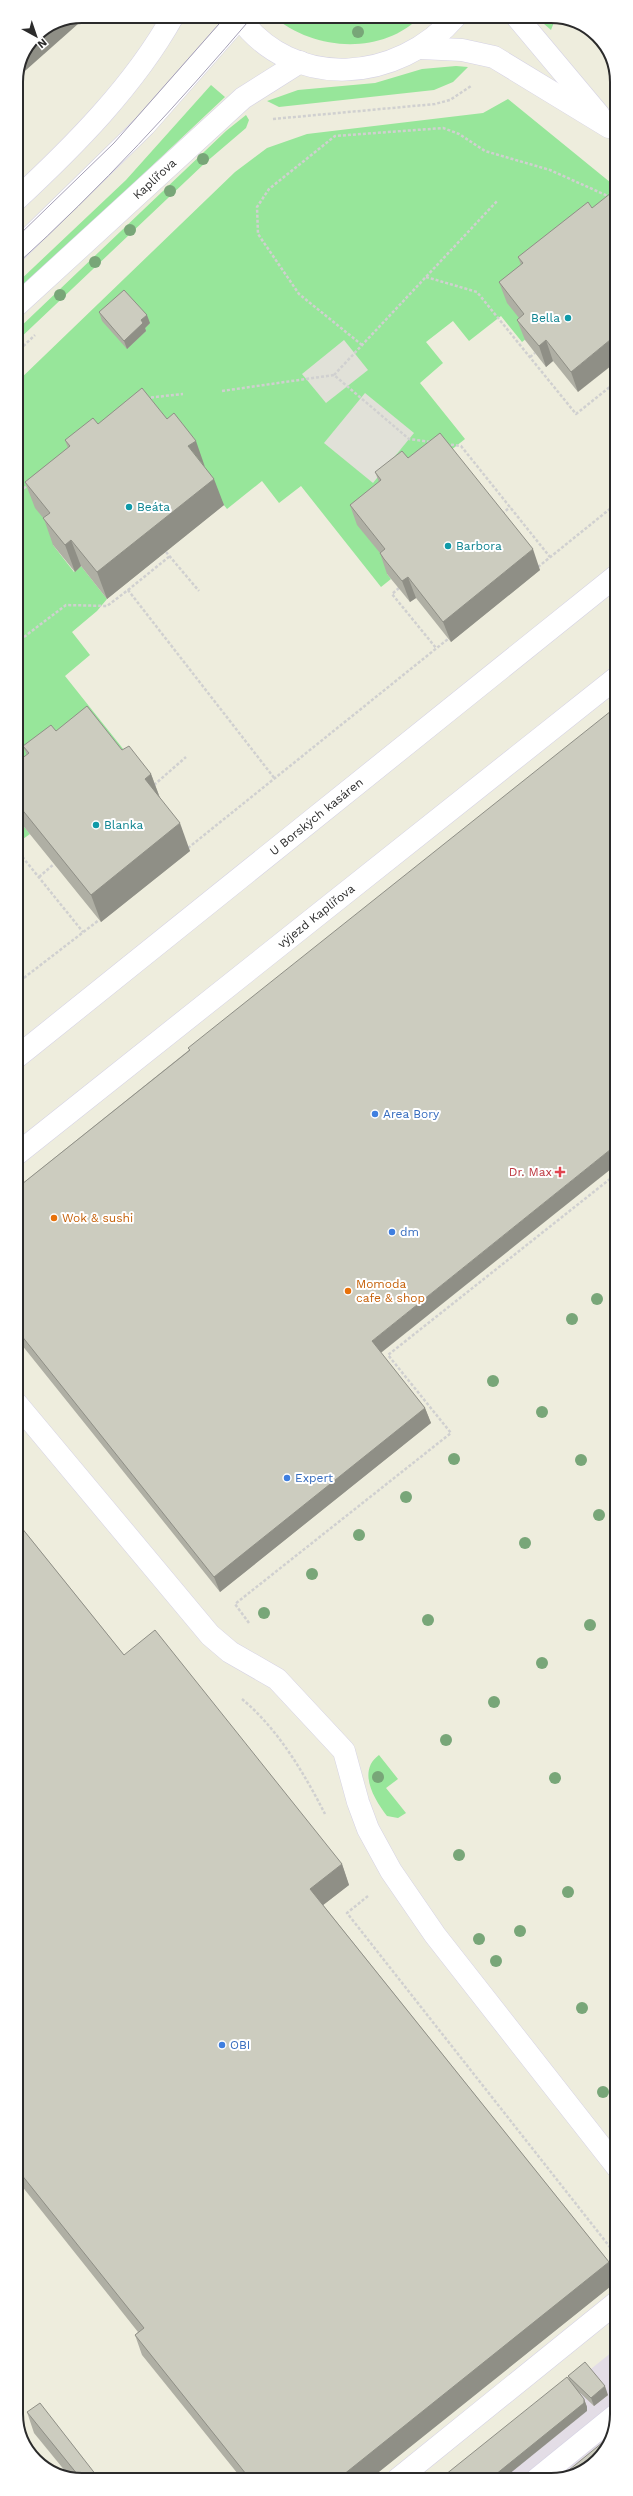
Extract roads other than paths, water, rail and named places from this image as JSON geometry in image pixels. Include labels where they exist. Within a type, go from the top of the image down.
[{"type":"street","points":[[23,193],[113,99],[140,66],[168,23]]},
{"type":"street","points":[[23,244],[145,125],[235,23]]},
{"type":"street","points":[[245,23],[261,40],[280,53],[300,62],[337,69],[375,68],[398,60],[421,48],[441,33],[450,23]]},
{"type":"street","points":[[522,23],[610,128]]},
{"type":"street","points":[[421,48],[462,50],[494,57],[610,129]]},
{"type":"street","name":"Kaplířova","points":[[23,300],[243,98],[300,62]]},
{"type":"street","name":"U Borských kasáren","points":[[23,1052],[610,581]]},
{"type":"street","name":"výjezd Kaplířova","points":[[23,1149],[610,683]]},
{"type":"street","points":[[23,1411],[210,1636],[230,1652],[277,1679],[344,1751],[360,1809],[391,1871],[435,1935],[610,2158]]},
{"type":"street","points":[[405,2473],[610,2308]]},
{"type":"street","points":[[544,2473],[609,2420]]},
{"type":"tram line","points":[[23,231],[114,143],[220,23]]},
{"type":"tram line","points":[[23,259],[109,176],[247,23]]},
{"type":"place","name":"Bella","points":[[568,318]]},
{"type":"place","name":"Beáta","points":[[129,507]]},
{"type":"place","name":"Barbora","points":[[448,546]]},
{"type":"place","name":"Blanka","points":[[96,825]]},
{"type":"place","name":"Area Bory","points":[[375,1114]]},
{"type":"place","name":"Dr. Max","points":[[560,1172]]},
{"type":"place","name":"Wok & sushi","points":[[54,1218]]},
{"type":"place","name":"dm","points":[[392,1232]]},
{"type":"place","name":"Momoda cafe & shop","points":[[348,1291]]},
{"type":"place","name":"Expert","points":[[287,1478]]},
{"type":"place","name":"OBI","points":[[222,2045]]}]
